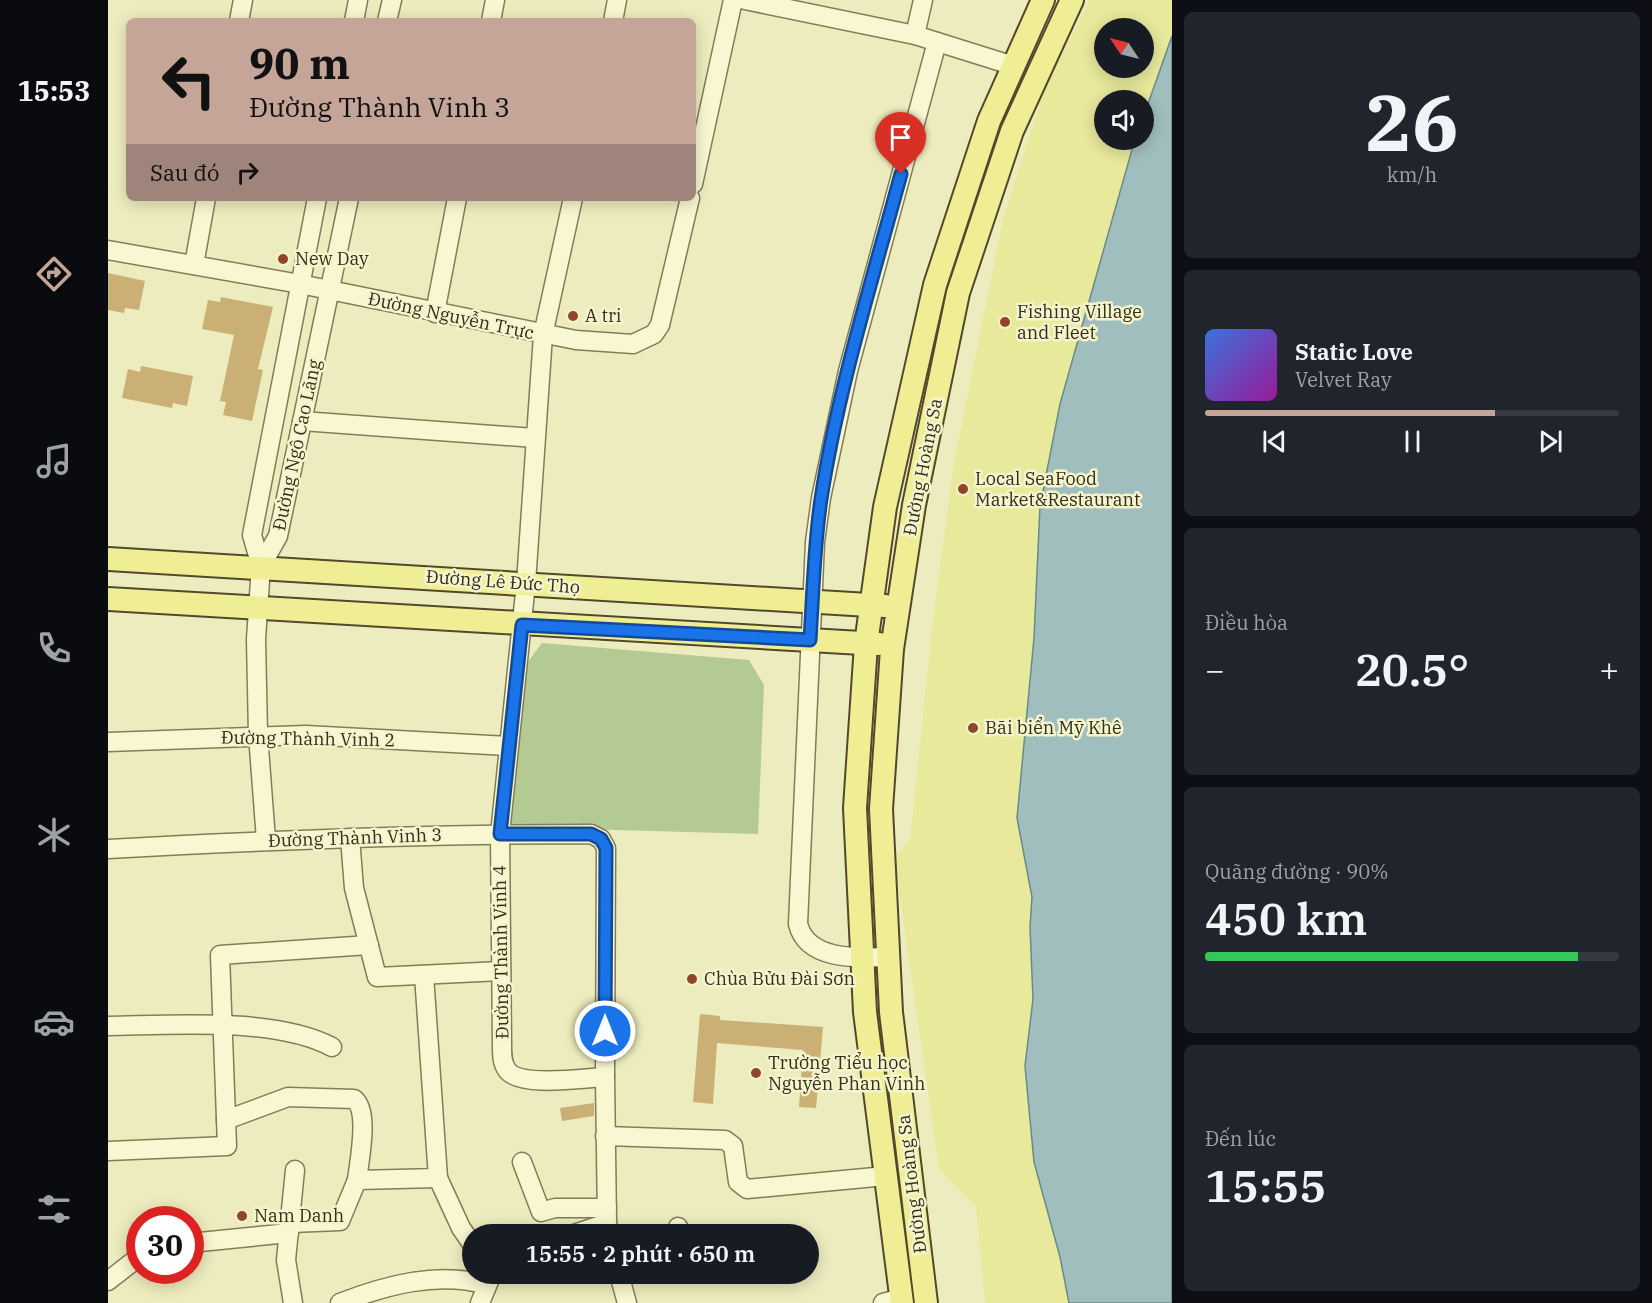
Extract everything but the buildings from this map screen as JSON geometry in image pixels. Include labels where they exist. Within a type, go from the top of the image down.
[{"type":"main road","name":"Đường Hoàng Sa","points":[[896,1302],[886,1176],[865,1012],[855,808],[866,644],[885,507],[935,285],[989,121],[1043,0]]},
{"type":"main road","name":"Đường Hoàng Sa","points":[[926,1299],[891,1012],[888,957],[881,809],[893,645],[914,505],[958,293],[1012,131],[1072,0]]},
{"type":"main road","points":[[1014,66],[1038,74]]},
{"type":"main road","name":"Đường Lê Đức Thọ","points":[[108,559],[261,566],[812,603],[898,606]]},
{"type":"main road","points":[[108,599],[257,610],[893,645]]},
{"type":"main road","points":[[896,1302],[926,1299]]},
{"type":"street","points":[[240,18],[243,0]]},
{"type":"street","points":[[355,18],[358,0]]},
{"type":"street","points":[[388,18],[392,0]]},
{"type":"street","points":[[492,18],[495,0]]},
{"type":"street","points":[[614,18],[618,0]]},
{"type":"street","points":[[696,170],[733,0]]},
{"type":"street","points":[[745,0],[915,35],[1014,66]]},
{"type":"street","points":[[915,35],[923,0]]},
{"type":"street","points":[[888,957],[862,957],[827,952],[812,946],[805,940],[798,924],[815,542],[839,409],[937,42]]},
{"type":"street","points":[[194,265],[205,201]]},
{"type":"street","name":"Đường Ngô Cao Lãng","points":[[261,566],[252,535],[317,201]]},
{"type":"street","name":"Đường Ngô Cao Lãng","points":[[261,566],[278,536],[349,201]]},
{"type":"street","points":[[435,313],[456,201]]},
{"type":"street","name":"Đường Thành Vinh 4","points":[[572,201],[543,335],[526,583],[500,834],[502,1046],[507,1070],[519,1079],[528,1081],[604,1077]]},
{"type":"street","name":"Đường Nguyễn Trực","points":[[108,250],[300,284],[543,335],[633,344],[654,334],[665,312],[689,201]]},
{"type":"street","points":[[302,421],[535,438]]},
{"type":"street","points":[[261,566],[257,610],[258,735],[266,840]]},
{"type":"street","name":"Đường Thành Vinh 2","points":[[108,742],[258,735],[508,746]]},
{"type":"street","name":"Đường Thành Vinh 3","points":[[108,849],[266,840],[591,834],[601,839],[606,848],[604,1077]]},
{"type":"street","points":[[350,838],[354,888],[377,977],[501,971]]},
{"type":"street","points":[[108,1151],[227,1146],[220,955],[369,945]]},
{"type":"street","points":[[424,975],[438,1178],[462,1229]]},
{"type":"street","points":[[108,1026],[221,1027],[297,1032],[332,1047]]},
{"type":"street","points":[[522,1162],[541,1212],[555,1208],[608,1222],[604,1077]]},
{"type":"street","points":[[204,1241],[340,1221],[357,1180],[362,1109],[354,1100],[288,1097],[226,1120]]},
{"type":"street","points":[[605,1136],[725,1140],[733,1146],[738,1182],[747,1188],[886,1176]]},
{"type":"street","points":[[293,1303],[286,1260],[295,1170]]},
{"type":"street","points":[[357,1180],[438,1178]]},
{"type":"street","points":[[108,1281],[126,1267]]},
{"type":"street","points":[[340,1303],[380,1288],[413,1282],[462,1280]]},
{"type":"street","points":[[480,1303],[488,1284]]},
{"type":"street","points":[[622,1284],[627,1303]]},
{"type":"shaded area","points":[[542,643],[749,660],[764,685],[758,834],[510,827],[527,663]]},
{"type":"sand","name":"Bãi biển Mỹ Khê","points":[[1090,0],[1172,0],[1172,36],[1153,90],[1094,90],[1094,150],[1133,150],[1060,404],[1040,506],[1034,638],[1017,818],[1032,897],[1030,927],[1033,999],[1025,1066],[1069,1303],[985,1303],[976,1206],[939,1169],[894,856],[910,839],[932,629],[953,468],[1003,219],[1046,84]]},
{"type":"water","points":[[1172,36],[1172,1303],[1069,1303],[1060,1257],[1034,1162],[1025,1066],[1033,999],[1030,927],[1032,897],[1017,818],[1034,638],[1040,506],[1060,404],[1132,150],[1154,150],[1153,90]]},
{"type":"place","name":"New Day","points":[[283,259]]},
{"type":"place","name":"A tri","points":[[573,316]]},
{"type":"place","name":"Fishing Village and Fleet","points":[[1005,322]]},
{"type":"place","name":"Local SeaFood Market&Restaurant","points":[[963,489]]},
{"type":"place","name":"Bãi biển Mỹ Khê","points":[[973,728]]},
{"type":"place","name":"Chùa Bửu Đài Sơn","points":[[692,979]]},
{"type":"place","name":"Trường Tiểu học Nguyễn Phan Vinh","points":[[756,1073]]},
{"type":"place","name":"Nam Danh","points":[[242,1216]]},
{"type":"route","points":[[605,1031],[606,848],[601,839],[591,834],[500,834],[522,625],[753,639],[810,640],[815,542],[828,461],[848,371],[901,174]]}]
